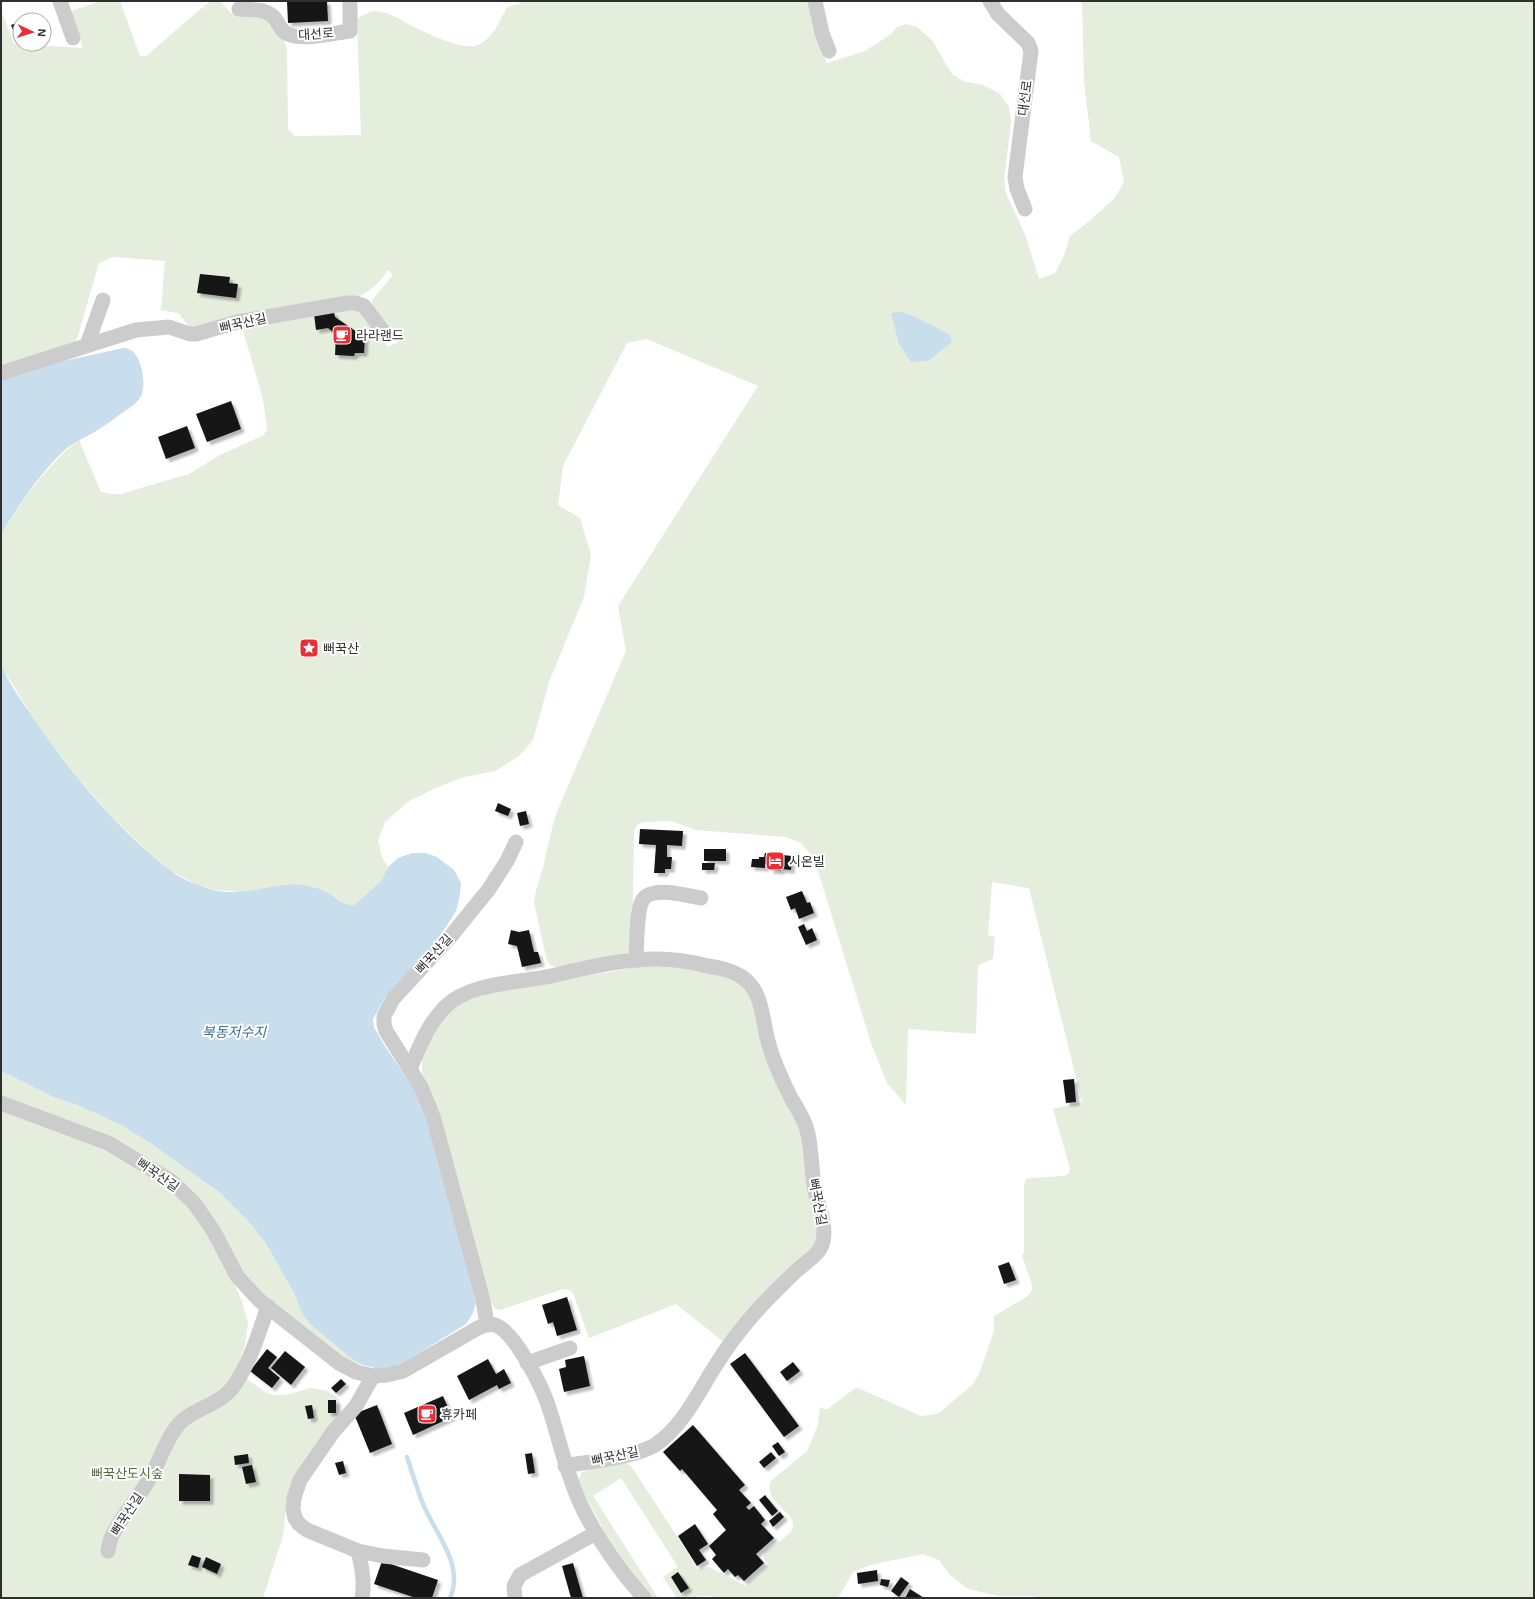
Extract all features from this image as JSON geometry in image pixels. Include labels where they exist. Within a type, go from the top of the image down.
[{"type":"street","points":[[60,1],[73,38]]},
{"type":"street","name":"대선로","points":[[239,9],[266,12],[272,15],[282,30],[287,34],[305,36],[350,31],[350,1]]},
{"type":"street","points":[[815,1],[822,33],[829,51]]},
{"type":"street","name":"대선로","points":[[990,1],[998,14],[1028,43],[1031,52],[1015,176],[1016,189],[1025,209]]},
{"type":"street","points":[[87,345],[103,300]]},
{"type":"street","name":"뻐꾹산길","points":[[1,373],[136,330],[169,327],[190,334],[196,334],[237,322],[348,303],[356,303],[364,306],[386,335]]},
{"type":"street","name":"뻐꾹산길","points":[[1,1103],[108,1143],[171,1181],[194,1203],[213,1230],[237,1276],[259,1300],[339,1363],[356,1372],[373,1376],[386,1375],[403,1370],[487,1324],[483,1300],[428,1100],[386,1031],[384,1020],[388,1007],[393,999],[450,936],[489,889],[507,861],[516,842]]},
{"type":"street","points":[[636,960],[640,910],[642,901],[647,895],[664,892],[701,898]]},
{"type":"street","name":"뻐꾹산길","points":[[410,1069],[428,1030],[436,1017],[446,1005],[459,996],[474,990],[500,984],[544,977],[588,967],[636,960],[658,959],[696,963],[728,970],[744,978],[754,988],[761,1004],[768,1041],[787,1090],[806,1128],[810,1146],[814,1186],[824,1231],[824,1239],[821,1248],[768,1298],[744,1326],[716,1365],[685,1415],[668,1434],[656,1444],[645,1450],[632,1454],[565,1466]]},
{"type":"street","name":"뻐꾹산길","points":[[108,1551],[114,1532],[149,1480],[178,1426],[191,1414],[218,1399],[236,1383],[243,1372],[268,1306]]},
{"type":"street","points":[[487,1324],[495,1325],[511,1338],[535,1375],[547,1402],[565,1466],[581,1506],[603,1544],[633,1586],[644,1598]]},
{"type":"street","points":[[527,1363],[570,1348]]},
{"type":"street","points":[[373,1376],[356,1406],[333,1432],[300,1480],[294,1498],[294,1518],[307,1530],[358,1551],[383,1556],[423,1560]]},
{"type":"street","points":[[515,1598],[514,1586],[520,1575],[596,1533]]},
{"type":"street","points":[[358,1551],[362,1572],[362,1598]]},
{"type":"green space","points":[[101,1],[120,1],[140,56],[146,56],[210,1],[220,1],[232,14],[259,16],[268,19],[284,40],[287,50],[288,129],[295,136],[361,135],[357,19],[365,14],[376,11],[389,14],[448,42],[471,46],[485,41],[493,33],[507,7],[520,4],[519,1],[809,1],[815,32],[827,63],[865,51],[890,35],[897,27],[906,24],[917,27],[932,40],[952,74],[963,81],[983,85],[999,93],[1009,107],[1011,123],[1004,180],[1006,193],[1026,237],[1039,279],[1055,273],[1063,258],[1070,236],[1114,199],[1124,182],[1119,157],[1091,141],[1084,82],[1082,1],[1534,1],[1534,1598],[1045,1598],[1032,1596],[998,1596],[968,1589],[949,1574],[939,1560],[923,1554],[870,1565],[853,1572],[838,1598],[713,1598],[711,1596],[697,1596],[694,1598],[677,1598],[663,1577],[678,1567],[621,1478],[593,1496],[658,1598],[652,1598],[613,1548],[580,1486],[579,1479],[582,1472],[599,1466],[624,1462],[631,1466],[698,1569],[709,1567],[746,1586],[769,1564],[764,1559],[764,1552],[782,1540],[791,1531],[793,1525],[792,1519],[776,1502],[769,1489],[771,1481],[807,1451],[818,1425],[820,1407],[828,1409],[854,1389],[858,1388],[921,1416],[939,1413],[973,1384],[980,1372],[994,1331],[994,1316],[1028,1296],[1033,1288],[1022,1256],[1024,1252],[1024,1185],[1026,1179],[1064,1176],[1069,1173],[1070,1168],[1053,1109],[1082,1102],[1029,888],[992,882],[988,935],[995,937],[993,959],[978,965],[976,1034],[908,1029],[906,1105],[887,1083],[871,1043],[814,858],[801,843],[786,837],[696,830],[671,821],[643,822],[637,825],[634,831],[631,950],[627,954],[556,967],[551,966],[547,961],[534,903],[535,894],[543,867],[551,830],[558,809],[626,651],[618,606],[758,386],[647,339],[627,343],[563,466],[558,505],[580,518],[591,555],[584,597],[549,682],[533,740],[519,756],[495,771],[464,777],[438,787],[409,801],[385,822],[378,840],[382,857],[388,867],[381,881],[354,905],[345,904],[335,899],[260,889],[241,892],[216,890],[198,885],[171,871],[149,853],[113,818],[80,780],[43,733],[4,671],[1,663],[1,535],[17,509],[46,471],[79,440],[101,492],[121,494],[189,474],[220,455],[264,435],[267,428],[263,399],[241,324],[353,308],[365,315],[388,347],[398,342],[372,307],[372,300],[393,275],[388,270],[374,286],[356,297],[193,331],[178,313],[161,310],[165,261],[113,257],[99,263],[76,343],[1,366],[1,10],[12,39],[12,52],[52,52],[52,46],[83,48],[71,11]]},
{"type":"green space","points":[[644,966],[679,967],[706,971],[729,978],[743,987],[755,1004],[800,1126],[818,1241],[725,1343],[676,1304],[589,1338],[573,1293],[569,1290],[563,1289],[500,1310],[495,1309],[492,1304],[457,1185],[438,1112],[433,1096],[422,1073],[422,1056],[426,1045],[445,1016],[464,1001],[501,990]]},
{"type":"green space","points":[[1,1071],[53,1097],[80,1106],[123,1126],[150,1143],[219,1192],[249,1222],[265,1242],[294,1293],[303,1315],[311,1325],[353,1360],[363,1365],[348,1363],[256,1290],[175,1179],[1,1098]]},
{"type":"green space","name":"뻐꾹산도시숲","points":[[1,1106],[110,1150],[168,1184],[190,1207],[210,1236],[233,1281],[241,1299],[248,1322],[245,1345],[234,1376],[246,1378],[266,1393],[275,1395],[285,1395],[311,1388],[328,1391],[337,1397],[342,1407],[340,1416],[287,1498],[283,1536],[263,1598],[1,1598]]},
{"type":"water","points":[[902,312],[949,334],[952,342],[928,361],[911,362],[899,344],[891,313]]},
{"type":"water","points":[[123,348],[133,352],[140,363],[143,386],[140,398],[129,408],[99,429],[65,450],[30,490],[1,535],[1,379],[36,367]]},
{"type":"water","name":"북동저수지","points":[[1,663],[14,689],[44,734],[76,776],[131,837],[175,874],[186,880],[197,885],[226,892],[248,891],[293,884],[304,885],[322,890],[344,903],[354,905],[381,881],[388,867],[398,858],[412,853],[426,853],[437,857],[454,870],[461,883],[456,911],[429,950],[384,999],[373,1019],[374,1027],[383,1043],[424,1104],[476,1303],[473,1313],[466,1324],[406,1361],[390,1368],[375,1368],[363,1365],[353,1360],[311,1325],[303,1315],[294,1293],[265,1242],[249,1222],[219,1192],[150,1143],[123,1126],[80,1106],[53,1097],[1,1071]]},
{"type":"building","points":[[287,1],[327,1],[328,21],[288,23]]},
{"type":"building","points":[[200,274],[230,277],[229,283],[238,284],[236,298],[197,293]]},
{"type":"building","points":[[334,312],[335,317],[357,332],[357,336],[365,337],[364,353],[355,353],[354,356],[335,355],[336,335],[328,328],[316,330],[314,314]]},
{"type":"building","points":[[231,401],[241,429],[207,442],[196,414]]},
{"type":"building","points":[[187,426],[195,448],[166,459],[158,437]]},
{"type":"building","points":[[498,803],[511,809],[508,816],[495,811]]},
{"type":"building","points":[[526,811],[529,824],[520,826],[517,813]]},
{"type":"building","points":[[640,829],[683,831],[682,846],[667,845],[667,857],[672,857],[671,869],[665,869],[665,873],[654,873],[656,845],[639,844]]},
{"type":"building","points":[[704,849],[726,849],[726,861],[704,861]]},
{"type":"building","points":[[765,853],[792,856],[791,870],[770,870],[770,865],[765,864],[765,868],[751,867],[752,859],[764,857]]},
{"type":"building","points":[[702,863],[715,863],[714,870],[702,870]]},
{"type":"building","points":[[802,891],[807,903],[810,902],[814,913],[799,919],[795,908],[791,910],[786,897]]},
{"type":"building","points":[[804,924],[807,931],[812,928],[817,940],[806,945],[798,927]]},
{"type":"building","points":[[511,930],[519,932],[529,930],[534,952],[538,952],[541,963],[522,967],[517,946],[508,944]]},
{"type":"building","points":[[1074,1079],[1076,1102],[1066,1103],[1063,1080]]},
{"type":"building","points":[[1009,1262],[1016,1280],[1004,1284],[998,1266]]},
{"type":"building","points":[[567,1297],[577,1330],[557,1336],[553,1322],[548,1324],[542,1305]]},
{"type":"building","points":[[267,1349],[277,1357],[268,1368],[280,1378],[272,1388],[250,1371]]},
{"type":"building","points":[[285,1351],[305,1367],[291,1385],[271,1368]]},
{"type":"building","points":[[745,1353],[799,1426],[784,1437],[730,1364]]},
{"type":"building","points":[[584,1356],[590,1386],[564,1392],[559,1369],[566,1367],[565,1360]]},
{"type":"building","points":[[488,1359],[496,1374],[504,1369],[511,1383],[499,1389],[497,1385],[469,1400],[457,1376]]},
{"type":"building","points":[[793,1362],[800,1371],[787,1381],[780,1372]]},
{"type":"building","points":[[341,1379],[346,1384],[336,1393],[331,1388]]},
{"type":"building","points":[[443,1396],[452,1417],[413,1435],[404,1413]]},
{"type":"building","points":[[328,1400],[336,1400],[336,1413],[328,1413]]},
{"type":"building","points":[[312,1405],[314,1418],[308,1419],[305,1406]]},
{"type":"building","points":[[377,1405],[392,1444],[370,1453],[354,1414]]},
{"type":"building","points":[[693,1425],[745,1485],[739,1490],[751,1503],[746,1507],[749,1510],[754,1506],[765,1520],[761,1524],[774,1538],[756,1554],[764,1563],[744,1581],[738,1575],[735,1577],[728,1569],[724,1573],[712,1559],[716,1555],[709,1546],[726,1530],[713,1514],[717,1510],[682,1469],[680,1471],[663,1452]]},
{"type":"building","points":[[778,1442],[785,1452],[779,1456],[772,1446]]},
{"type":"building","points":[[771,1452],[776,1458],[764,1468],[759,1462]]},
{"type":"building","points":[[532,1453],[535,1473],[528,1474],[525,1454]]},
{"type":"building","points":[[248,1454],[249,1463],[235,1465],[234,1456]]},
{"type":"building","points":[[343,1461],[346,1473],[339,1475],[335,1463]]},
{"type":"building","points":[[252,1465],[256,1482],[246,1484],[242,1467]]},
{"type":"building","points":[[179,1474],[210,1475],[210,1501],[179,1501]]},
{"type":"building","points":[[765,1495],[778,1511],[772,1516],[759,1500]]},
{"type":"building","points":[[780,1512],[784,1517],[773,1527],[769,1521]]},
{"type":"building","points":[[695,1524],[708,1544],[699,1550],[706,1560],[697,1566],[678,1536]]},
{"type":"building","points":[[192,1555],[201,1558],[198,1568],[188,1565]]},
{"type":"building","points":[[206,1557],[221,1564],[217,1574],[202,1567]]},
{"type":"building","points":[[382,1561],[438,1580],[432,1598],[416,1598],[374,1584]]},
{"type":"building","points":[[573,1563],[583,1598],[571,1598],[562,1566]]},
{"type":"building","points":[[877,1570],[878,1581],[858,1584],[857,1573]]},
{"type":"building","points":[[678,1572],[689,1588],[681,1593],[671,1577]]},
{"type":"building","points":[[901,1577],[909,1583],[899,1597],[891,1591]]},
{"type":"building","points":[[881,1579],[890,1580],[888,1587],[880,1585]]},
{"type":"building","points":[[910,1589],[924,1598],[905,1598]]},
{"type":"waterway","points":[[407,1457],[423,1504],[447,1550],[451,1561],[454,1573],[454,1586],[450,1598]]},
{"type":"place","name":"라라랜드","points":[[342,335]]},
{"type":"place","name":"뻐꾹산","points":[[309,648]]},
{"type":"place","name":"시온빌","points":[[775,861]]},
{"type":"place","name":"휴카페","points":[[427,1414]]}]
